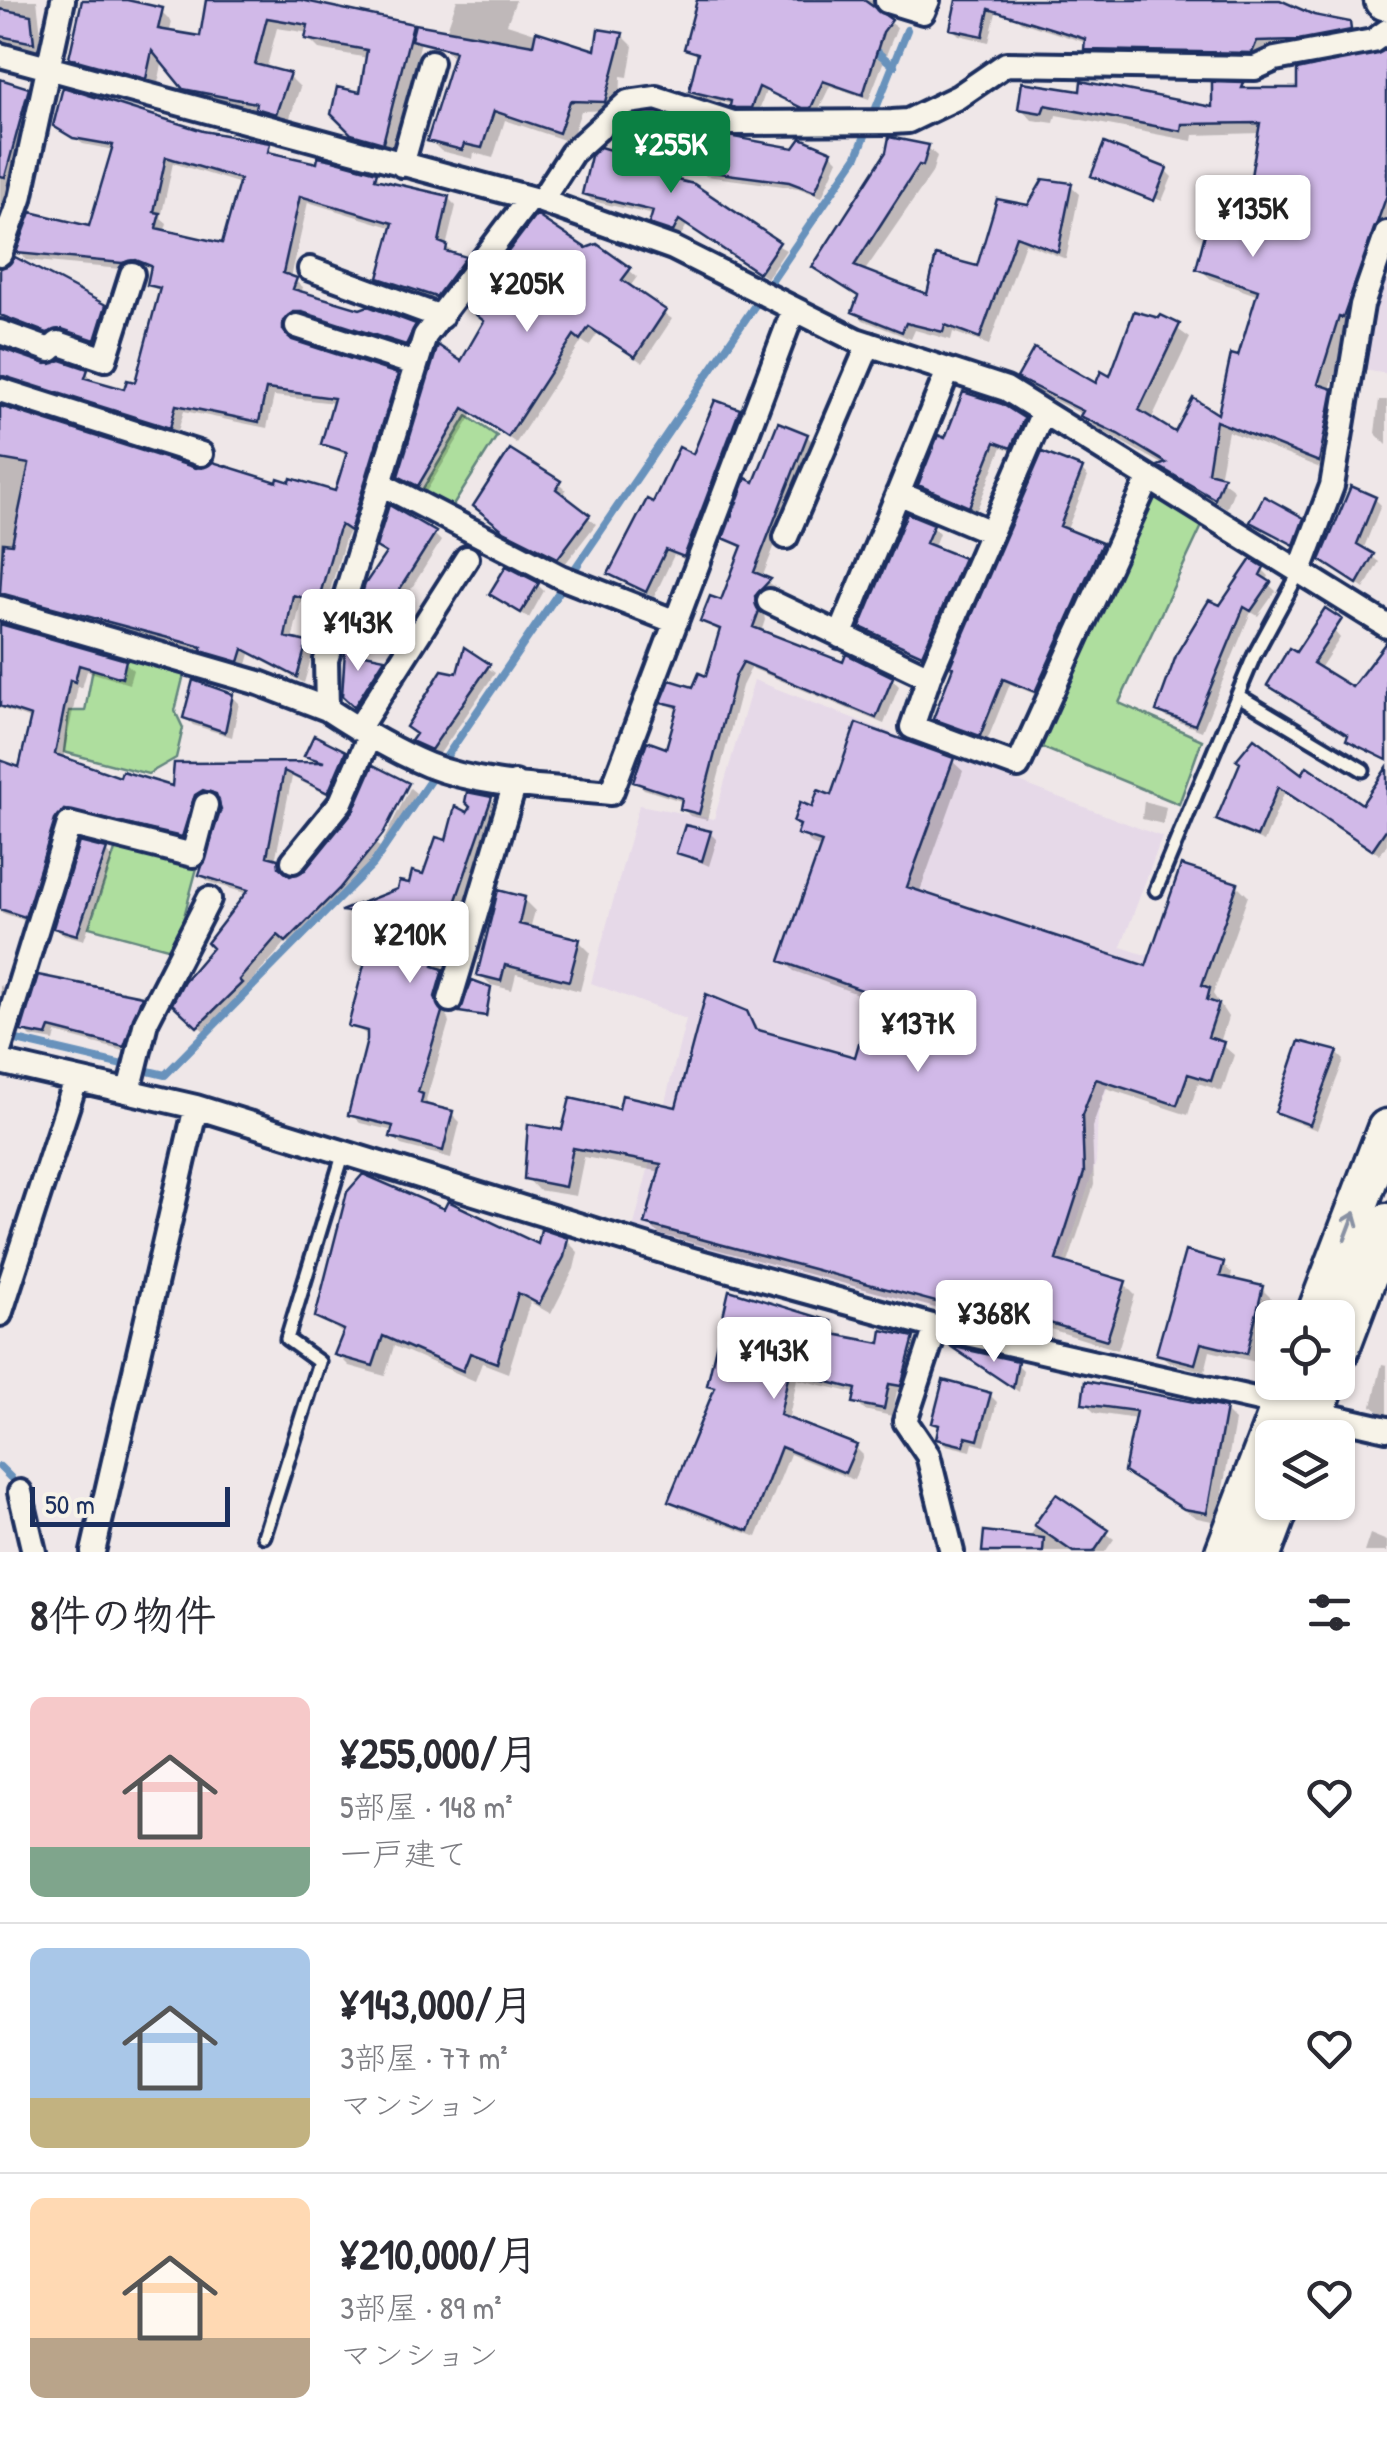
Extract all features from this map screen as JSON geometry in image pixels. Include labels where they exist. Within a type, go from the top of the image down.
[{"type":"highway","points":[[1322,1300],[1383,1149]]},
{"type":"highway","points":[[1355,1308],[1387,1222]]},
{"type":"highway","points":[[1224,1552],[1304,1404]]},
{"type":"highway","points":[[1262,1552],[1274,1520]]},
{"type":"street","points":[[0,254],[20,199],[63,0]]},
{"type":"street","points":[[887,1],[923,12],[928,0]]},
{"type":"street","points":[[326,709],[326,660],[425,336],[572,153],[628,102],[656,98],[732,124],[908,121],[958,97],[1006,64],[1255,68],[1276,59],[1374,40],[1387,32]]},
{"type":"street","points":[[0,55],[535,200],[673,248],[870,344],[1006,389],[1387,626]]},
{"type":"street","points":[[402,165],[431,62]]},
{"type":"street","points":[[1300,572],[1332,486],[1362,306],[1387,234]]},
{"type":"street","points":[[310,269],[440,316]]},
{"type":"street","points":[[0,332],[50,350],[58,343],[105,359],[132,274]]},
{"type":"street","points":[[0,608],[258,683],[326,709],[364,733],[441,768],[514,784],[611,793],[676,622],[786,304]]},
{"type":"street","points":[[297,326],[415,364]]},
{"type":"street","points":[[786,537],[870,344]]},
{"type":"street","points":[[840,636],[948,371]]},
{"type":"street","points":[[0,390],[202,454]]},
{"type":"street","points":[[1043,412],[929,677],[912,728],[1018,766],[1148,480]]},
{"type":"street","points":[[380,484],[567,579],[676,622]]},
{"type":"street","points":[[898,493],[991,532]]},
{"type":"street","points":[[293,861],[341,802],[364,733],[467,558]]},
{"type":"street","points":[[769,601],[929,677]]},
{"type":"street","points":[[450,1000],[514,784]]},
{"type":"street","points":[[3,1039],[68,824],[193,855],[206,805]]},
{"type":"street","points":[[130,1088],[146,1022],[209,899]]},
{"type":"street","points":[[0,1062],[130,1088],[676,1254],[936,1327],[1304,1404],[1387,1429]]},
{"type":"street","points":[[0,1314],[76,1080]]},
{"type":"street","points":[[94,1552],[196,1107]]},
{"type":"street","points":[[936,1327],[905,1421],[928,1455],[952,1552]]},
{"type":"street","points":[[20,1492],[34,1552]]},
{"type":"lane","points":[[1156,890],[1254,656],[1300,572]]},
{"type":"lane","points":[[1239,696],[1363,770]]},
{"type":"lane","points":[[264,1536],[319,1362],[288,1339],[344,1152]]},
{"type":"shaded area","points":[[1387,260],[1387,374],[1359,369],[1369,305]]},
{"type":"shaded area","points":[[754,680],[1162,837],[1121,947],[1155,958],[1098,1113],[1096,1162],[1040,1337],[633,1229],[686,1019],[591,983],[639,805],[714,819]]},
{"type":"green space","points":[[467,416],[497,436],[449,512],[419,495]]},
{"type":"green space","points":[[1151,492],[1202,526],[1119,703],[1202,740],[1179,804],[1036,745]]},
{"type":"green space","points":[[98,642],[186,666],[175,711],[183,728],[176,758],[148,774],[64,752],[69,711],[85,711]]},
{"type":"green space","points":[[116,847],[197,868],[175,950],[89,927]]},
{"type":"building","points":[[82,0],[127,0],[163,8],[158,29],[200,36],[206,0],[301,0],[413,24],[383,143],[351,134],[331,114],[337,87],[360,92],[367,50],[305,39],[308,25],[267,18],[255,64],[290,73],[276,114],[255,108],[256,103],[183,89],[152,51],[146,79],[69,58]]},
{"type":"building","points":[[697,0],[864,0],[892,20],[883,32],[863,95],[823,81],[811,108],[802,108],[759,87],[751,108],[735,108],[730,106],[731,101],[689,91],[698,53],[684,49]]},
{"type":"building","points":[[956,0],[1280,0],[1314,15],[1350,22],[1351,30],[1298,40],[1257,41],[1252,53],[1084,50],[1085,39],[989,9],[983,36],[950,29]]},
{"type":"building","points":[[0,9],[31,15],[34,43],[0,36]]},
{"type":"building","points":[[415,24],[533,45],[536,31],[595,50],[598,29],[623,33],[605,102],[570,101],[559,133],[494,111],[482,148],[464,144],[462,150],[427,141],[455,51],[411,40]]},
{"type":"building","points":[[1387,50],[1387,195],[1343,318],[1339,317],[1318,384],[1333,389],[1319,462],[1216,421],[1208,472],[1224,476],[1215,499],[1158,466],[1166,463],[1080,416],[1083,411],[1017,378],[1034,348],[1096,383],[1101,371],[1110,376],[1134,311],[1159,318],[1161,315],[1180,324],[1139,410],[1175,432],[1193,398],[1218,414],[1231,354],[1238,356],[1258,290],[1196,269],[1210,214],[1230,220],[1250,182],[1260,123],[1182,124],[1181,131],[1045,105],[1042,113],[1018,109],[1022,82],[1080,91],[1081,81],[1212,107],[1212,82],[1244,83],[1242,88],[1297,88],[1297,70]]},
{"type":"building","points":[[0,79],[29,88],[5,177],[0,176]]},
{"type":"building","points":[[63,87],[203,131],[270,143],[268,152],[317,163],[318,157],[333,160],[377,172],[375,179],[449,196],[439,242],[447,245],[446,251],[466,257],[436,297],[378,278],[393,223],[300,196],[283,273],[297,278],[293,289],[360,309],[368,306],[416,324],[406,345],[302,312],[293,312],[283,321],[283,330],[292,340],[398,374],[350,531],[341,525],[338,531],[318,602],[293,595],[285,637],[307,642],[297,677],[243,649],[239,662],[201,651],[202,647],[0,593],[3,543],[12,544],[29,464],[0,459],[0,406],[196,468],[213,462],[277,482],[278,478],[290,482],[291,478],[335,491],[347,452],[321,444],[334,398],[266,389],[259,422],[176,405],[170,428],[0,375],[0,348],[46,364],[61,360],[88,369],[85,378],[124,389],[127,380],[135,382],[160,288],[147,285],[151,266],[136,260],[122,263],[16,253],[31,212],[89,226],[113,145],[73,138],[53,126]],"holes":[[[166,157],[240,179],[222,243],[156,228],[160,213],[154,212]]]},
{"type":"building","points":[[631,119],[663,131],[648,173],[694,184],[780,242],[759,273],[679,220],[673,232],[649,224],[653,211],[582,194],[591,156],[600,147],[610,150],[615,134]]},
{"type":"building","points":[[717,134],[794,148],[801,138],[832,151],[815,192],[789,182],[696,170]]},
{"type":"building","points":[[889,137],[929,145],[923,166],[919,165],[854,266],[927,294],[936,255],[977,266],[997,199],[1028,205],[1043,179],[1072,183],[1058,252],[1016,236],[980,338],[945,325],[943,332],[906,323],[902,332],[852,312],[858,296],[812,267],[886,152]]},
{"type":"building","points":[[1104,143],[1167,168],[1154,201],[1091,176]]},
{"type":"building","points":[[536,215],[586,248],[597,244],[631,268],[622,280],[666,310],[635,357],[589,327],[580,340],[574,335],[508,437],[464,408],[418,486],[398,476],[438,345],[461,361],[484,321],[466,307]]},
{"type":"building","points":[[15,257],[106,305],[95,340],[62,329],[47,333],[0,315],[0,269]]},
{"type":"building","points":[[963,392],[1002,404],[1024,418],[1011,448],[995,442],[969,507],[918,485],[938,435],[945,438]]},
{"type":"building","points":[[715,400],[740,409],[684,557],[666,550],[646,592],[608,574],[647,499],[653,502],[679,447],[693,454]]},
{"type":"building","points":[[778,422],[808,434],[754,572],[771,579],[755,596],[759,611],[753,627],[843,662],[846,654],[893,677],[876,718],[743,662],[735,677],[699,814],[680,809],[682,798],[633,782],[647,741],[666,748],[678,706],[661,702],[670,680],[693,687],[699,673],[706,676],[720,629],[700,621],[710,596],[721,600],[742,546],[723,538],[746,478],[754,482]]},
{"type":"building","points":[[510,449],[561,481],[556,489],[590,515],[558,558],[504,531],[473,506]]},
{"type":"building","points":[[1042,452],[1083,468],[1060,526],[1102,543],[1035,692],[1003,679],[980,736],[933,719],[953,667],[950,666]]},
{"type":"building","points":[[1351,486],[1376,497],[1357,544],[1374,554],[1357,584],[1320,560]]},
{"type":"building","points":[[1264,496],[1304,518],[1294,545],[1250,522]]},
{"type":"building","points":[[389,505],[436,532],[396,595],[405,601],[391,622],[356,613],[365,584],[386,553],[376,547]]},
{"type":"building","points":[[907,513],[934,524],[926,543],[964,558],[922,655],[860,627]]},
{"type":"building","points":[[1251,559],[1264,567],[1260,575],[1271,582],[1251,611],[1244,607],[1195,725],[1156,711],[1177,653],[1209,600],[1220,605]]},
{"type":"building","points":[[506,566],[539,583],[521,613],[489,594]]},
{"type":"building","points":[[1325,608],[1342,619],[1313,663],[1352,687],[1387,641],[1387,760],[1346,740],[1348,735],[1267,685],[1289,648],[1296,652]]},
{"type":"building","points":[[0,624],[126,660],[122,678],[79,665],[75,682],[70,680],[55,754],[120,777],[122,771],[172,786],[174,763],[324,762],[304,756],[314,735],[346,751],[328,793],[284,771],[267,856],[278,859],[279,867],[290,876],[305,870],[353,811],[373,765],[409,783],[383,834],[339,889],[286,942],[278,935],[239,980],[242,983],[197,1027],[172,1004],[184,981],[212,948],[207,943],[248,890],[199,875],[221,809],[216,794],[203,790],[195,795],[182,837],[64,810],[55,820],[25,917],[0,909],[0,760],[19,767],[31,716],[0,706]]},
{"type":"building","points":[[464,647],[490,664],[431,750],[411,741],[416,734],[406,727],[442,670],[457,673]]},
{"type":"building","points":[[345,650],[385,658],[354,707],[342,696]]},
{"type":"building","points":[[193,680],[233,694],[225,732],[183,718]]},
{"type":"building","points":[[856,723],[954,758],[907,887],[1146,966],[1181,865],[1238,883],[1202,985],[1210,988],[1207,1000],[1219,1004],[1208,1037],[1224,1042],[1211,1081],[1188,1074],[1177,1105],[1096,1079],[1082,1115],[1084,1173],[1056,1260],[1126,1281],[1107,1340],[1036,1319],[1033,1328],[645,1224],[661,1164],[573,1148],[565,1187],[524,1179],[528,1124],[562,1130],[570,1098],[619,1109],[622,1095],[676,1107],[706,994],[747,1011],[755,1029],[855,1057],[873,994],[780,961],[822,842],[797,834],[800,825],[793,822],[800,802],[812,807],[818,790],[831,795]]},
{"type":"building","points":[[1254,738],[1302,774],[1307,766],[1362,804],[1387,767],[1387,828],[1372,850],[1278,787],[1257,837],[1216,820],[1240,763],[1236,760]]},
{"type":"building","points":[[467,792],[492,797],[433,966],[443,969],[435,997],[442,1012],[418,1092],[423,1094],[421,1103],[453,1111],[443,1151],[390,1137],[393,1126],[348,1115],[367,1031],[348,1026],[377,915],[341,911],[397,889],[399,881],[409,883],[412,871],[423,874],[436,837],[446,840],[455,806],[467,812],[470,807],[465,802]]},
{"type":"building","points":[[685,825],[711,831],[702,861],[676,853]]},
{"type":"building","points":[[79,842],[107,849],[77,935],[53,928]]},
{"type":"building","points":[[498,890],[525,897],[519,924],[580,939],[569,981],[505,965],[501,981],[477,975]]},
{"type":"building","points":[[38,975],[142,996],[124,1047],[50,1028],[47,1036],[21,1031]]},
{"type":"building","points":[[472,980],[491,987],[486,1016],[459,1012]]},
{"type":"building","points":[[1299,1041],[1338,1051],[1310,1125],[1275,1112]]},
{"type":"building","points":[[363,1174],[444,1209],[448,1201],[538,1244],[541,1229],[568,1238],[564,1257],[539,1304],[518,1293],[497,1363],[470,1353],[463,1371],[383,1336],[373,1366],[334,1355],[344,1330],[315,1317],[347,1192]]},
{"type":"building","points":[[1185,1251],[1224,1262],[1220,1276],[1263,1286],[1260,1300],[1255,1300],[1247,1354],[1201,1343],[1195,1364],[1156,1354]]},
{"type":"building","points":[[729,1290],[831,1321],[828,1333],[880,1343],[882,1330],[914,1337],[901,1386],[889,1384],[884,1409],[853,1403],[856,1389],[789,1372],[780,1415],[857,1445],[845,1473],[781,1447],[749,1531],[668,1501],[715,1387],[707,1385]]},
{"type":"building","points":[[950,1346],[1018,1361],[1013,1388]]},
{"type":"building","points":[[943,1380],[991,1393],[978,1440],[966,1437],[964,1446],[936,1439],[939,1425],[932,1423]]},
{"type":"building","points":[[1085,1381],[1226,1408],[1207,1513],[1184,1509],[1124,1472],[1136,1411],[1082,1404]]},
{"type":"building","points":[[1056,1494],[1109,1530],[1094,1552],[1073,1552],[1034,1525]]},
{"type":"building","points":[[984,1531],[1044,1538],[1043,1552],[982,1552]]},
{"type":"waterway","points":[[4,1037],[165,1075],[373,864],[857,156],[907,30]]},
{"type":"waterway","points":[[871,47],[894,66]]},
{"type":"waterway","points":[[0,1467],[11,1478]]}]
